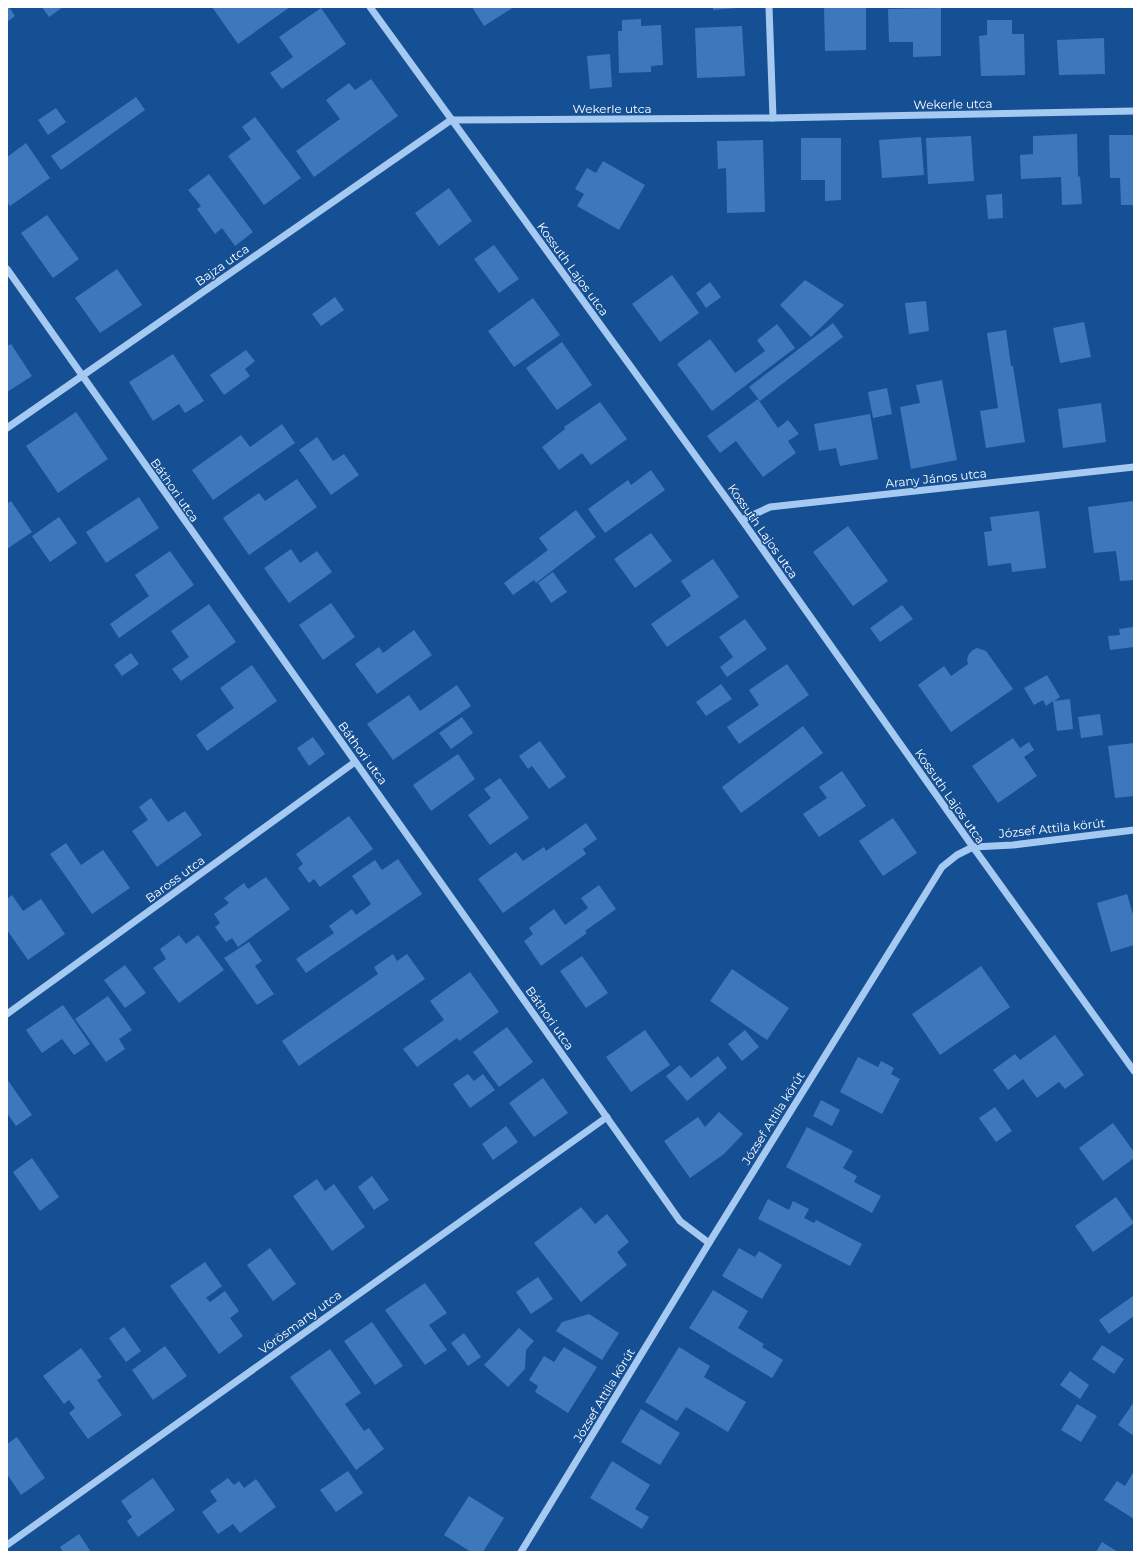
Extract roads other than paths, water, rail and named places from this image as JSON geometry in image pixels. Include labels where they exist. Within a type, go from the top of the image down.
[{"type":"street","name":"Kossuth Lajos utca","points":[[370,7],[742,520],[973,847],[1134,1071]]},
{"type":"street","points":[[769,7],[773,118]]},
{"type":"street","name":"Wekerle utca","points":[[451,120],[773,118],[1134,111]]},
{"type":"street","name":"Bajza utca","points":[[7,428],[451,120]]},
{"type":"street","name":"Báthori utca","points":[[7,269],[680,1221],[709,1243]]},
{"type":"street","name":"Arany János utca","points":[[742,520],[770,507],[1134,468]]},
{"type":"street","name":"Baross utca","points":[[7,1014],[355,762]]},
{"type":"street","name":"József Attila körút","points":[[521,1552],[709,1243],[942,867],[957,855],[973,847],[1013,845],[1134,830]]},
{"type":"street","name":"Vörösmarty utca","points":[[7,1546],[606,1116]]}]
